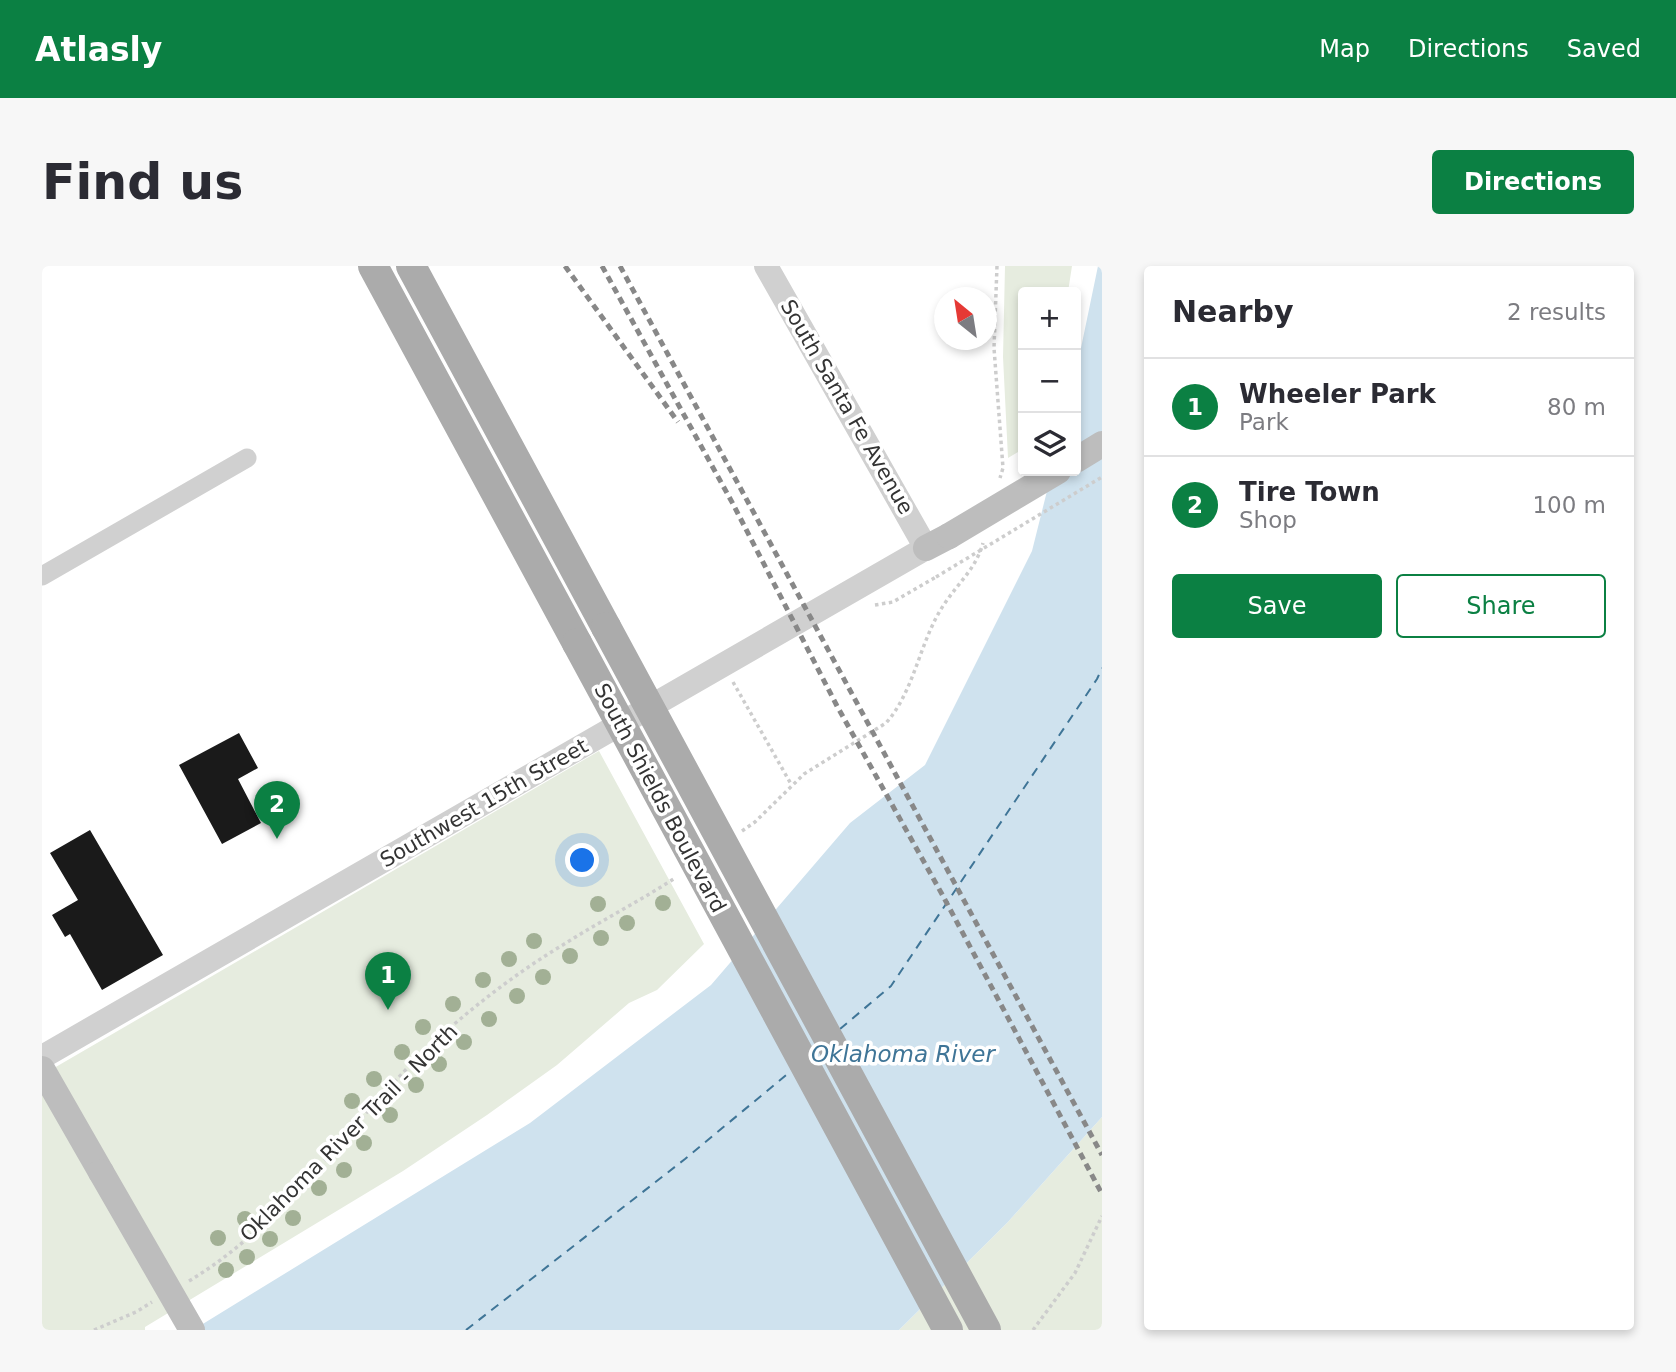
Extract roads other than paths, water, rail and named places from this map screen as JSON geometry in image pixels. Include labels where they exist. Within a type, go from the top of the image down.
[{"type":"main road","name":"South Shields Boulevard","points":[[373,266],[948,1330]]},
{"type":"main road","name":"South Shields Boulevard","points":[[411,266],[986,1330]]},
{"type":"main road","points":[[1081,457],[1102,444]]},
{"type":"main road","points":[[938,542],[1050,476]]},
{"type":"main road","points":[[42,1069],[192,1330]]},
{"type":"street","name":"South Santa Fe Avenue","points":[[766,266],[938,542]]},
{"type":"street","points":[[42,576],[247,458]]},
{"type":"street","name":"Southwest 15th Street","points":[[42,1057],[938,542]]},
{"type":"water","name":"Oklahoma River","points":[[1098,266],[1102,266],[1102,1117],[1007,1223],[899,1330],[193,1330],[530,1123],[711,985],[850,823],[925,765],[1032,551],[1051,476],[1081,476],[1081,348]]},
{"type":"railway","points":[[565,266],[678,422]]},
{"type":"railway","points":[[602,266],[733,504],[837,706],[943,896],[1102,1194]]},
{"type":"railway","points":[[620,266],[1102,1155]]},
{"type":"place","name":"Tire Town","points":[[277,839]]},
{"type":"place","name":"Wheeler Park","points":[[388,1010]]}]
